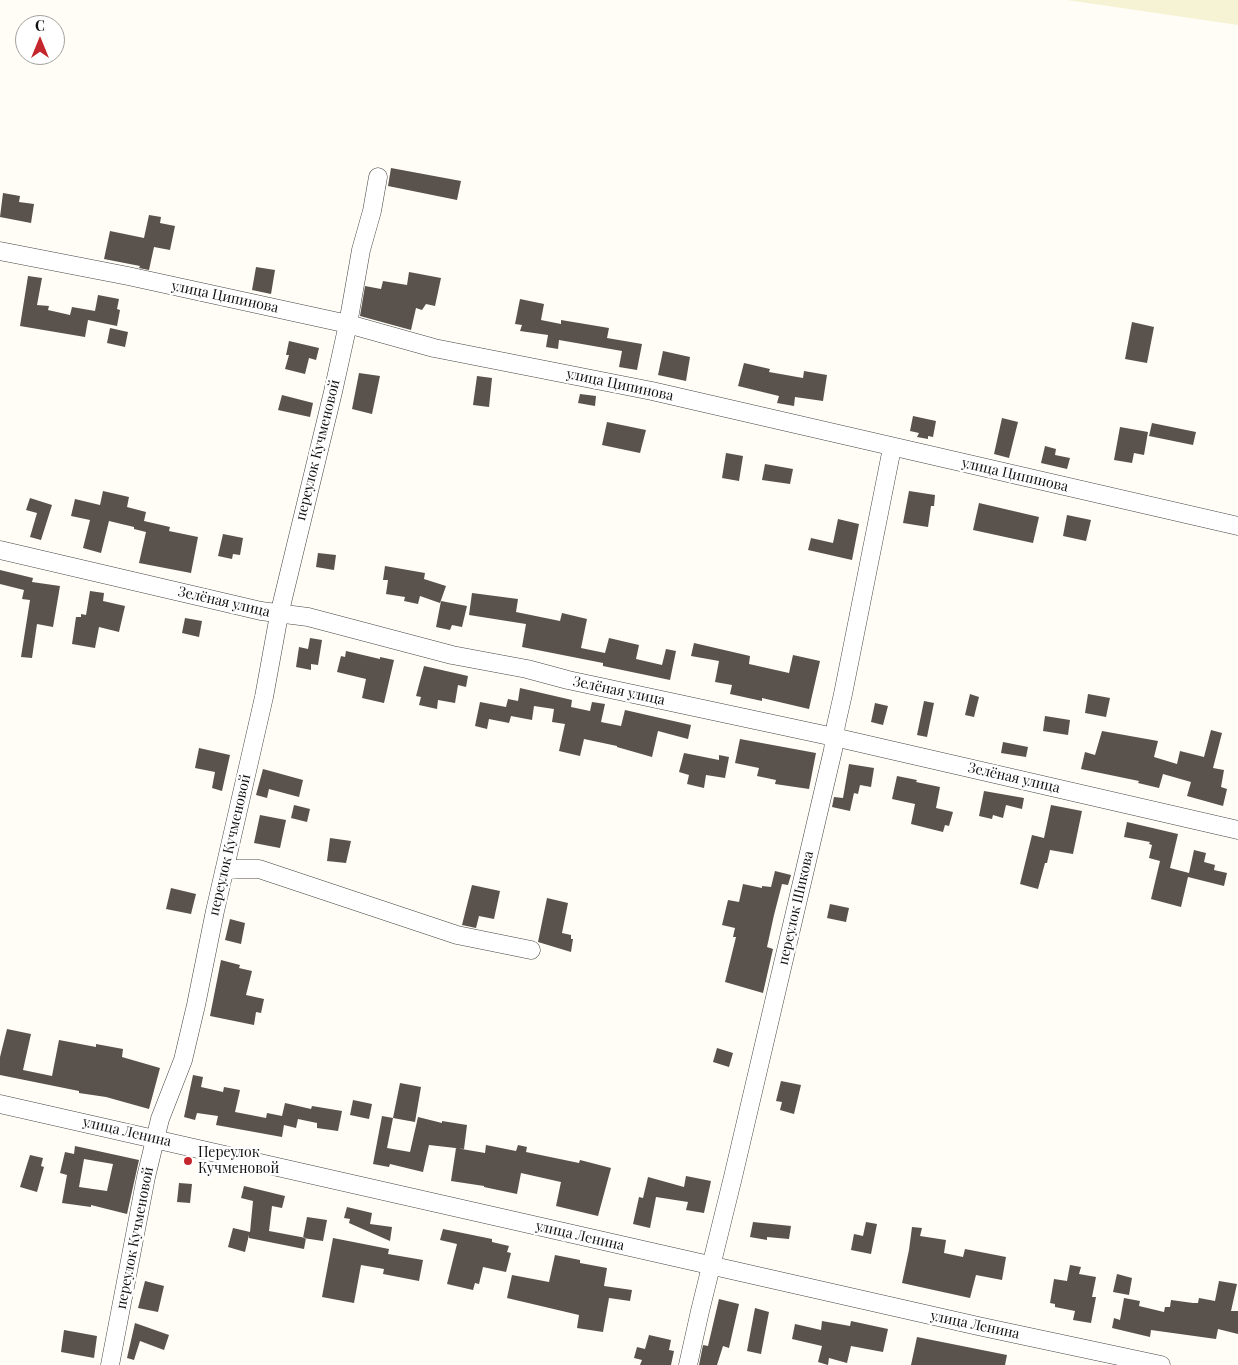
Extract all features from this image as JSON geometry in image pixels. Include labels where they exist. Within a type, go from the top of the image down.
[{"type":"street","name":"переулок Кучменовой","points":[[110,1365],[146,1177],[155,1139],[183,1060],[264,697],[279,615],[348,324],[361,250],[372,211],[378,177]]},
{"type":"street","name":"улица Ципинова","points":[[0,251],[128,276],[348,324],[434,348],[643,389],[892,448],[950,459],[1238,526]]},
{"type":"street","name":"переулок Шикова","points":[[688,1365],[828,769],[892,448]]},
{"type":"street","name":"Зелёная улица","points":[[0,550],[279,615],[308,617],[452,655],[527,669],[568,680],[834,737],[1238,830]]},
{"type":"street","points":[[224,871],[248,868],[259,869],[457,935],[530,950]]},
{"type":"street","name":"улица Ленина","points":[[0,1104],[711,1266],[1161,1365]]},
{"type":"shaded area","points":[[1067,0],[1238,0],[1238,25]]},
{"type":"building","points":[[391,168],[461,181],[457,200],[388,186]]},
{"type":"building","points":[[3,193],[20,196],[19,202],[34,204],[31,223],[0,217]]},
{"type":"building","points":[[149,215],[161,217],[160,223],[175,226],[170,250],[154,247],[149,270],[139,268],[140,266],[104,259],[110,231],[144,238]]},
{"type":"building","points":[[256,267],[275,270],[271,294],[252,290]]},
{"type":"building","points":[[409,272],[441,278],[435,306],[426,304],[422,310],[416,308],[411,330],[360,316],[365,286],[381,289],[383,281],[407,285]]},
{"type":"building","points":[[28,276],[42,278],[37,305],[49,306],[48,310],[70,315],[72,307],[95,311],[98,295],[119,299],[117,309],[120,310],[117,326],[88,320],[85,337],[20,326]]},
{"type":"building","points":[[520,299],[544,304],[541,320],[561,324],[561,320],[609,328],[607,338],[642,344],[637,370],[619,367],[622,351],[559,340],[558,349],[546,347],[548,335],[520,331],[522,325],[515,324]]},
{"type":"building","points":[[1132,322],[1154,327],[1147,363],[1125,359]]},
{"type":"building","points":[[110,328],[128,332],[125,347],[107,343]]},
{"type":"building","points":[[289,341],[319,348],[316,360],[309,358],[305,374],[285,369],[289,355],[286,355]]},
{"type":"building","points":[[663,351],[690,357],[686,381],[658,375]]},
{"type":"building","points":[[744,363],[770,369],[769,372],[803,378],[804,371],[827,375],[823,401],[795,397],[794,406],[777,403],[779,396],[738,386]]},
{"type":"building","points":[[359,373],[380,376],[372,414],[352,409]]},
{"type":"building","points":[[477,376],[492,378],[489,407],[473,405]]},
{"type":"building","points":[[580,394],[596,396],[595,406],[578,403]]},
{"type":"building","points":[[282,395],[313,403],[310,417],[278,410]]},
{"type":"building","points":[[913,416],[936,421],[933,437],[928,436],[928,439],[917,437],[919,433],[910,431]]},
{"type":"building","points":[[1002,418],[1018,422],[1009,458],[994,454]]},
{"type":"building","points":[[607,422],[646,430],[640,453],[602,445]]},
{"type":"building","points":[[1152,423],[1196,432],[1193,445],[1149,436]]},
{"type":"building","points":[[1120,427],[1148,432],[1144,455],[1134,453],[1132,463],[1114,460]]},
{"type":"building","points":[[1045,446],[1056,449],[1055,455],[1070,458],[1067,469],[1041,463]]},
{"type":"building","points":[[726,453],[743,456],[739,481],[722,478]]},
{"type":"building","points":[[765,464],[793,469],[790,484],[762,480]]},
{"type":"building","points":[[103,491],[129,497],[127,507],[146,512],[144,521],[170,527],[169,531],[198,537],[191,573],[139,563],[146,532],[109,521],[101,553],[83,548],[90,520],[71,516],[75,499],[100,505]]},
{"type":"building","points":[[909,491],[935,495],[934,506],[931,506],[928,527],[903,523]]},
{"type":"building","points":[[30,498],[52,505],[41,540],[30,537],[37,513],[26,510]]},
{"type":"building","points":[[979,503],[1039,517],[1033,543],[973,530]]},
{"type":"building","points":[[1067,515],[1091,520],[1086,541],[1063,536]]},
{"type":"building","points":[[838,519],[859,524],[852,560],[808,550],[811,538],[833,543]]},
{"type":"building","points":[[223,534],[243,538],[240,555],[233,554],[232,559],[218,556]]},
{"type":"building","points":[[318,553],[336,555],[334,570],[316,567]]},
{"type":"building","points":[[385,566],[425,573],[424,579],[446,586],[440,603],[420,596],[418,604],[404,601],[405,597],[386,594],[388,580],[383,580]]},
{"type":"building","points":[[0,570],[33,578],[32,582],[60,586],[53,627],[37,624],[32,658],[21,657],[30,600],[22,599],[24,590],[0,584]]},
{"type":"building","points":[[90,591],[104,593],[103,601],[125,606],[119,632],[99,627],[95,648],[72,644],[76,617],[81,617],[81,614],[86,615]]},
{"type":"building","points":[[472,593],[518,599],[516,612],[560,621],[562,613],[587,619],[581,648],[605,653],[609,638],[639,645],[636,659],[662,665],[666,649],[676,651],[670,680],[603,666],[603,663],[522,647],[526,624],[469,615]]},
{"type":"building","points":[[441,601],[467,606],[462,627],[452,625],[450,630],[436,627]]},
{"type":"building","points":[[185,618],[202,621],[199,637],[182,633]]},
{"type":"building","points":[[310,638],[322,640],[318,665],[311,664],[311,670],[296,667],[299,647],[308,649]]},
{"type":"building","points":[[694,643],[750,656],[749,664],[789,673],[793,655],[820,661],[809,709],[762,698],[762,701],[730,694],[732,685],[715,682],[719,661],[691,656]]},
{"type":"building","points":[[346,651],[380,659],[380,657],[394,660],[384,703],[362,698],[366,679],[337,672],[341,656],[345,657]]},
{"type":"building","points":[[424,666],[468,676],[466,687],[458,685],[455,703],[438,700],[437,709],[419,705],[421,697],[416,696]]},
{"type":"building","points":[[520,688],[572,700],[571,707],[590,711],[592,702],[605,704],[601,722],[621,726],[625,710],[691,725],[688,739],[658,731],[652,757],[617,746],[584,739],[580,756],[559,751],[565,724],[552,722],[554,709],[534,706],[532,720],[511,716],[509,723],[489,719],[487,729],[475,726],[480,702],[506,707],[508,699],[518,701]]},
{"type":"building","points":[[970,694],[979,697],[974,717],[965,715]]},
{"type":"building","points":[[1088,694],[1110,698],[1106,717],[1085,713]]},
{"type":"building","points":[[924,701],[934,703],[927,737],[917,735]]},
{"type":"building","points":[[875,703],[888,706],[883,725],[871,722]]},
{"type":"building","points":[[1045,716],[1070,720],[1068,735],[1043,731]]},
{"type":"building","points":[[1211,730],[1222,733],[1213,768],[1224,770],[1221,787],[1227,789],[1223,806],[1187,796],[1191,782],[1163,774],[1159,788],[1138,783],[1139,781],[1081,769],[1085,752],[1095,755],[1102,731],[1158,741],[1154,757],[1177,764],[1180,751],[1204,757]]},
{"type":"building","points":[[740,739],[816,753],[809,789],[775,784],[776,780],[757,776],[759,768],[735,763]]},
{"type":"building","points":[[1003,742],[1028,747],[1026,757],[1001,753]]},
{"type":"building","points":[[199,748],[230,755],[222,791],[212,788],[215,772],[195,768]]},
{"type":"building","points":[[684,753],[719,760],[719,755],[729,757],[725,778],[706,775],[704,788],[687,784],[689,775],[679,772]]},
{"type":"building","points":[[849,764],[874,768],[871,787],[860,785],[858,794],[854,793],[850,811],[832,807],[834,797],[843,798]]},
{"type":"building","points":[[263,769],[303,780],[299,797],[269,789],[267,798],[256,795]]},
{"type":"building","points":[[897,776],[940,787],[936,808],[953,812],[949,826],[945,825],[943,832],[911,824],[915,804],[892,799]]},
{"type":"building","points":[[984,791],[1024,798],[1022,809],[1006,805],[1003,818],[993,815],[992,819],[979,816]]},
{"type":"building","points":[[294,805],[310,809],[307,822],[291,818]]},
{"type":"building","points":[[1051,805],[1082,811],[1073,854],[1050,850],[1038,889],[1020,884],[1032,835],[1044,838]]},
{"type":"building","points":[[260,815],[286,820],[280,848],[254,843]]},
{"type":"building","points":[[1127,822],[1178,834],[1170,868],[1189,873],[1194,850],[1206,853],[1204,862],[1215,865],[1214,870],[1227,873],[1224,886],[1188,877],[1181,907],[1151,899],[1160,861],[1149,858],[1152,845],[1149,844],[1150,842],[1124,837]]},
{"type":"building","points":[[330,838],[351,841],[346,863],[327,861]]},
{"type":"building","points":[[775,871],[791,875],[788,885],[782,884],[774,915],[767,947],[773,949],[763,993],[725,982],[736,937],[733,937],[735,928],[722,925],[728,900],[739,902],[743,884],[762,888],[762,886],[771,887]]},
{"type":"building","points":[[472,885],[500,891],[494,919],[479,916],[476,928],[462,925]]},
{"type":"building","points":[[171,888],[196,894],[191,914],[166,909]]},
{"type":"building","points":[[547,898],[568,903],[562,933],[571,935],[571,939],[573,939],[571,952],[538,942]]},
{"type":"building","points":[[830,904],[849,908],[846,922],[827,918]]},
{"type":"building","points":[[230,919],[245,923],[241,944],[225,940]]},
{"type":"building","points":[[221,960],[240,965],[239,968],[252,971],[246,995],[264,999],[261,1013],[256,1012],[254,1025],[210,1016]]},
{"type":"building","points":[[7,1029],[31,1034],[23,1070],[52,1076],[59,1040],[96,1047],[96,1044],[123,1049],[122,1057],[160,1068],[149,1109],[106,1097],[79,1093],[79,1091],[0,1075],[0,1057]]},
{"type":"building","points":[[717,1048],[733,1053],[729,1067],[713,1062]]},
{"type":"building","points":[[193,1075],[203,1077],[201,1087],[223,1092],[224,1087],[240,1090],[235,1112],[266,1118],[267,1113],[282,1116],[285,1103],[311,1109],[312,1106],[342,1111],[338,1131],[317,1128],[317,1123],[298,1119],[296,1128],[284,1125],[282,1137],[216,1125],[218,1116],[197,1113],[195,1120],[184,1117]]},
{"type":"building","points":[[781,1081],[801,1085],[794,1114],[780,1110],[782,1102],[776,1101]]},
{"type":"building","points":[[400,1083],[421,1087],[415,1122],[393,1118]]},
{"type":"building","points":[[353,1100],[372,1104],[369,1119],[350,1115]]},
{"type":"building","points":[[382,1116],[393,1118],[387,1148],[410,1152],[418,1117],[442,1123],[442,1121],[467,1125],[464,1149],[429,1145],[423,1172],[390,1164],[389,1167],[373,1164]]},
{"type":"building","points":[[486,1145],[516,1151],[518,1145],[527,1147],[526,1152],[579,1163],[580,1160],[611,1168],[598,1216],[556,1206],[561,1182],[521,1173],[517,1194],[451,1181],[456,1148],[485,1153]]},
{"type":"building","points":[[75,1146],[139,1160],[127,1214],[91,1205],[91,1207],[62,1203],[67,1175],[60,1173],[65,1152],[74,1154]],"holes":[[[84,1159],[113,1164],[107,1191],[79,1187]]]},
{"type":"building","points":[[30,1155],[43,1158],[41,1166],[44,1167],[37,1192],[20,1187]]},
{"type":"building","points":[[686,1176],[711,1181],[704,1213],[686,1210],[688,1202],[656,1197],[650,1228],[633,1224],[639,1197],[643,1198],[648,1177],[684,1187]]},
{"type":"building","points":[[179,1183],[192,1184],[190,1203],[177,1202]]},
{"type":"building","points":[[244,1186],[285,1196],[282,1208],[272,1206],[269,1231],[306,1238],[304,1249],[249,1238],[249,1235],[245,1252],[228,1247],[233,1228],[250,1232],[253,1201],[241,1198]]},
{"type":"building","points":[[347,1207],[372,1213],[370,1224],[392,1227],[390,1241],[349,1223],[350,1219],[344,1218]]},
{"type":"building","points":[[307,1217],[327,1220],[323,1241],[303,1238]]},
{"type":"building","points":[[753,1222],[791,1226],[789,1239],[767,1237],[767,1240],[750,1237]]},
{"type":"building","points":[[866,1222],[877,1224],[871,1254],[851,1250],[854,1234],[863,1236]]},
{"type":"building","points":[[912,1227],[922,1228],[920,1236],[946,1240],[944,1253],[963,1257],[965,1249],[1006,1257],[1002,1280],[976,1275],[970,1298],[902,1283]]},
{"type":"building","points":[[443,1229],[492,1239],[492,1242],[509,1246],[507,1252],[511,1253],[506,1272],[483,1267],[479,1284],[475,1283],[473,1290],[447,1284],[457,1244],[440,1240]]},
{"type":"building","points":[[333,1238],[389,1249],[388,1254],[423,1260],[419,1281],[383,1274],[384,1269],[361,1265],[354,1303],[322,1297]]},
{"type":"building","points":[[555,1255],[580,1260],[580,1263],[607,1268],[604,1286],[632,1290],[630,1301],[609,1298],[603,1332],[577,1328],[579,1315],[507,1298],[512,1275],[549,1282]]},
{"type":"building","points":[[1070,1265],[1081,1267],[1079,1274],[1096,1277],[1092,1297],[1096,1297],[1091,1323],[1073,1320],[1075,1311],[1055,1307],[1055,1304],[1050,1303],[1054,1279],[1067,1281]]},
{"type":"building","points":[[1117,1274],[1132,1278],[1129,1295],[1113,1292]]},
{"type":"building","points":[[145,1281],[164,1286],[158,1312],[138,1308]]},
{"type":"building","points":[[1219,1281],[1237,1284],[1231,1311],[1238,1311],[1238,1334],[1218,1329],[1216,1339],[1151,1330],[1150,1337],[1112,1328],[1114,1318],[1120,1320],[1124,1298],[1140,1301],[1139,1306],[1164,1312],[1165,1307],[1170,1307],[1171,1300],[1198,1303],[1199,1298],[1215,1301]]},
{"type":"building","points":[[719,1299],[739,1304],[729,1348],[723,1346],[717,1365],[699,1365],[703,1345],[708,1346]]},
{"type":"building","points":[[755,1308],[769,1312],[761,1354],[747,1351]]},
{"type":"building","points":[[822,1321],[850,1326],[851,1321],[888,1329],[883,1352],[851,1346],[847,1363],[829,1358],[828,1365],[818,1362],[822,1346],[792,1339],[795,1324],[821,1330]]},
{"type":"building","points":[[135,1323],[169,1335],[164,1350],[140,1341],[134,1360],[127,1358]]},
{"type":"building","points":[[64,1330],[97,1336],[94,1358],[61,1352]]},
{"type":"building","points":[[649,1335],[671,1340],[669,1350],[674,1351],[671,1365],[640,1365],[642,1360],[634,1358],[637,1347],[645,1349]]},
{"type":"building","points":[[917,1337],[1007,1355],[1005,1365],[911,1365]]},
{"type":"place","name":"Переулок Кучменовой","points":[[188,1161]]}]
